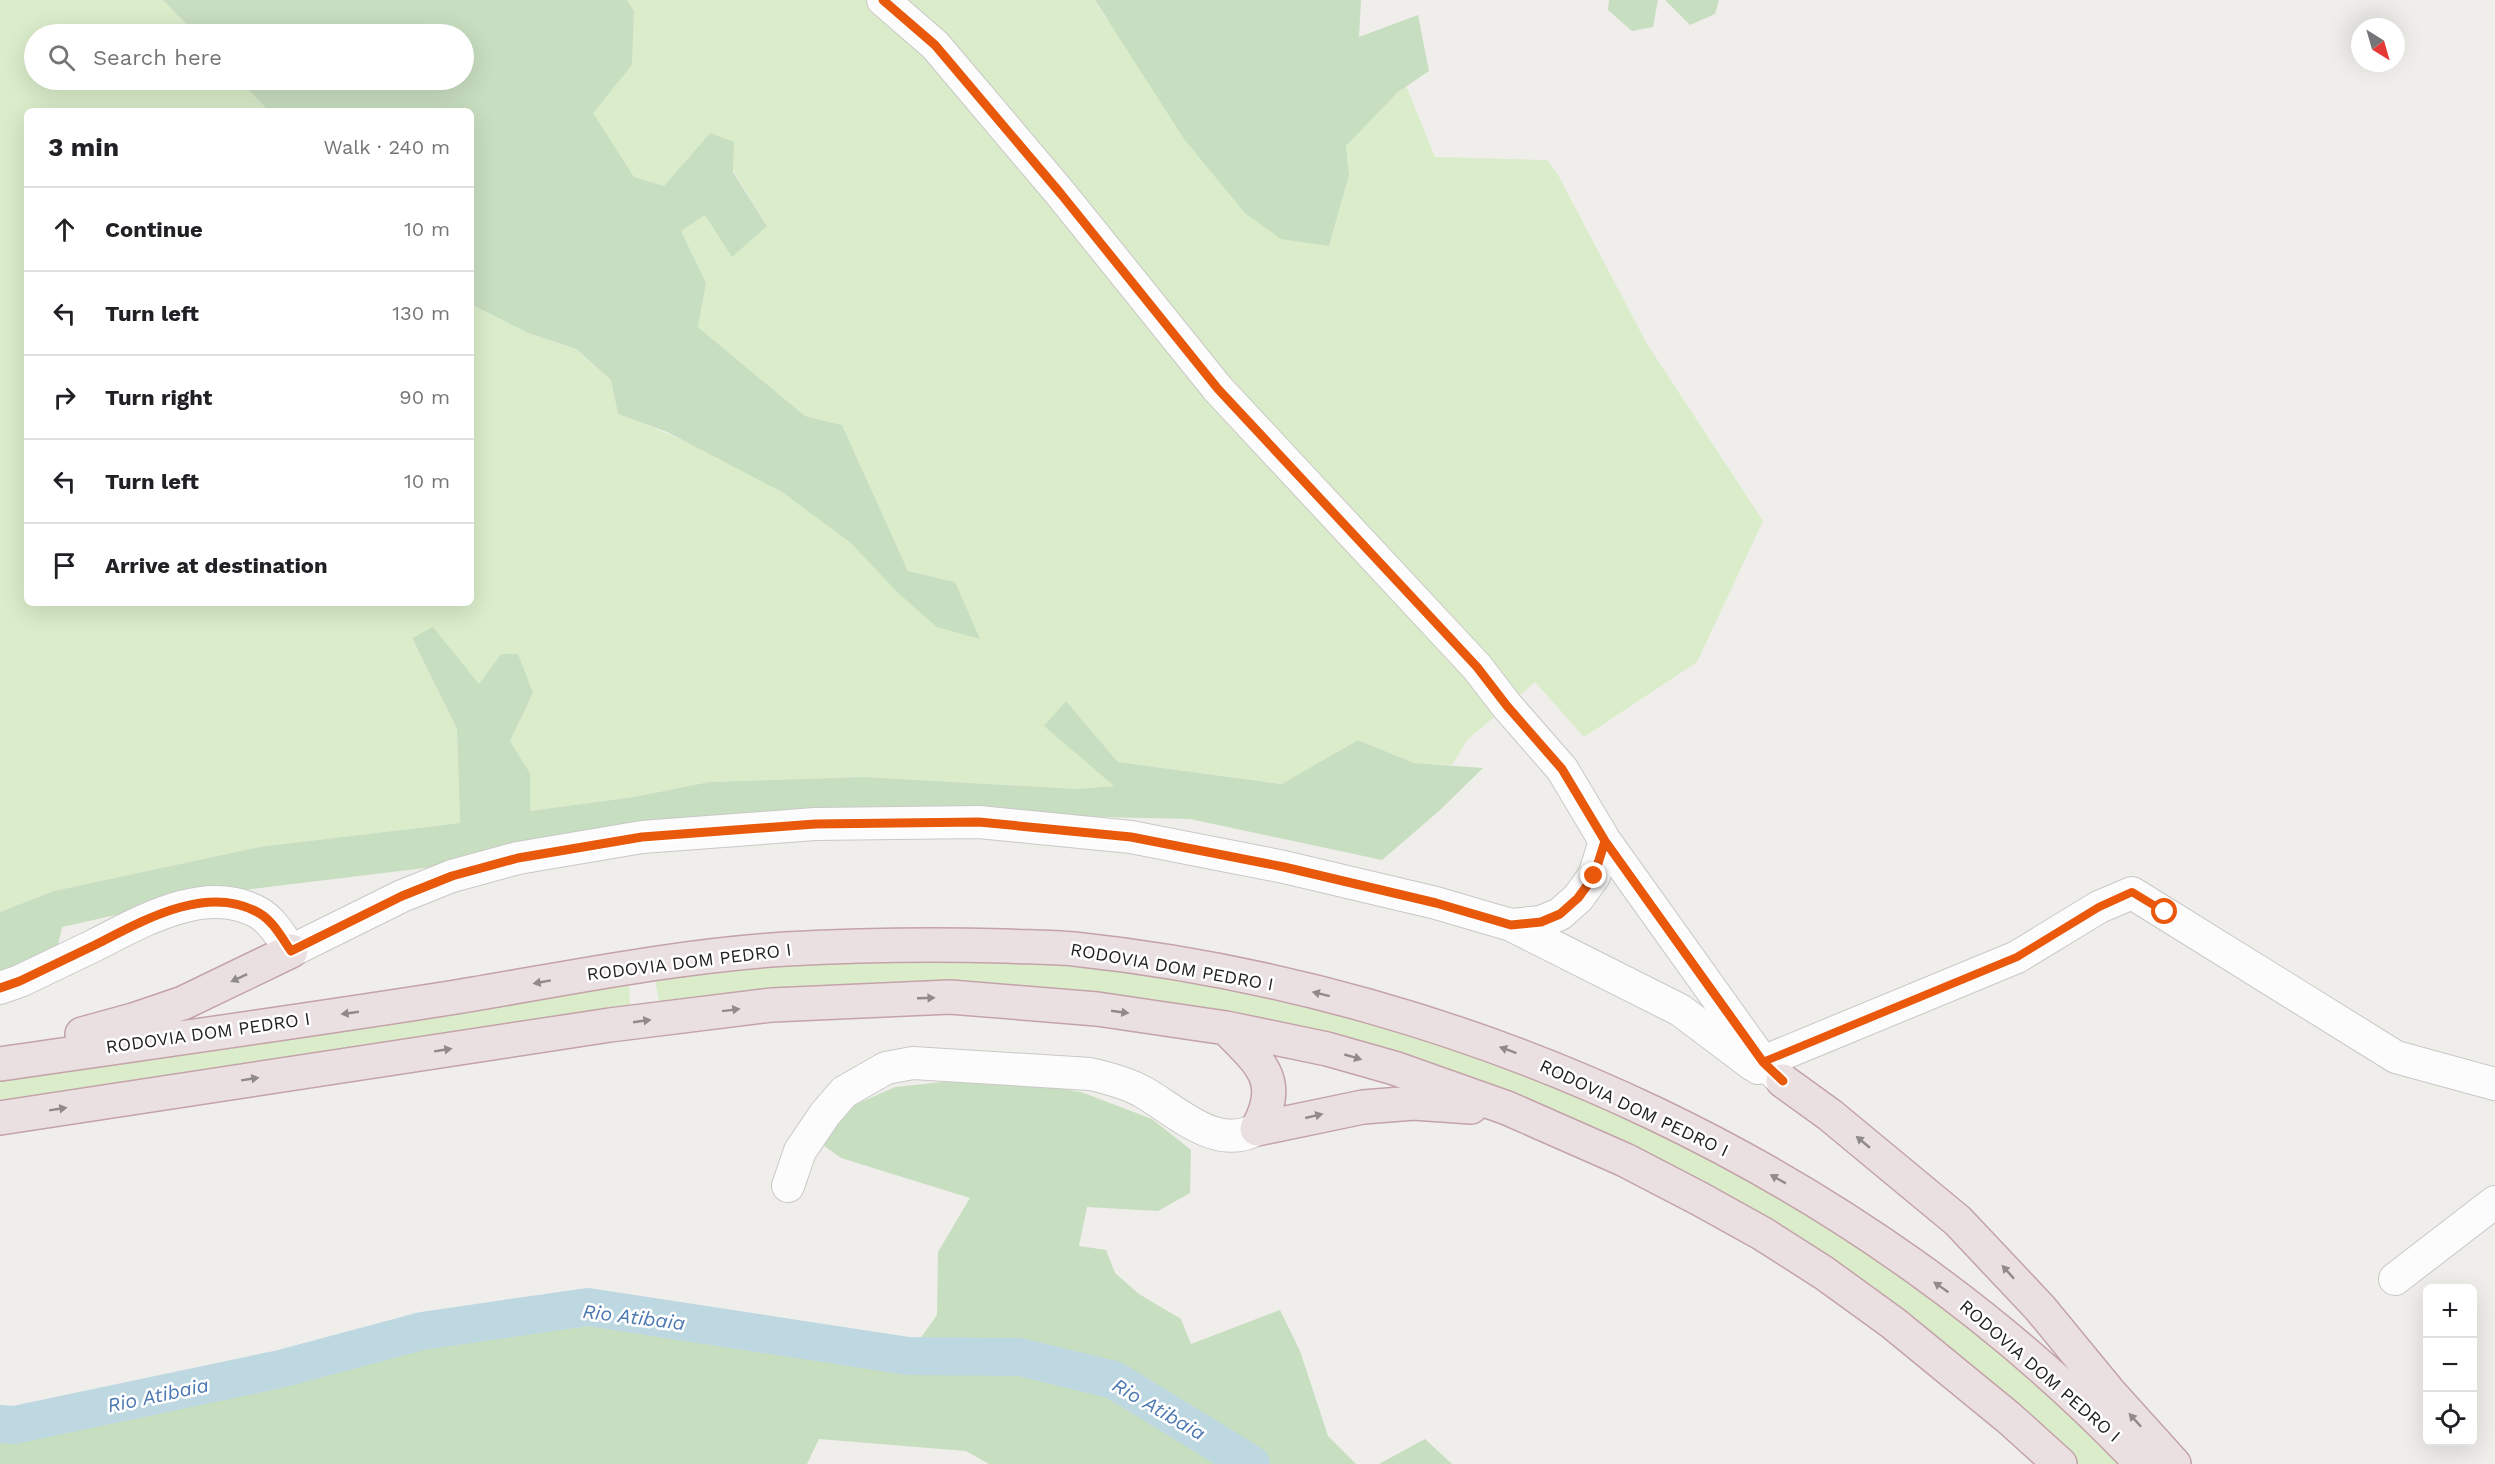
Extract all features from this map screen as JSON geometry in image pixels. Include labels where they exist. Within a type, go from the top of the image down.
[{"type":"highway","name":"RODOVIA DOM PEDRO I","points":[[0,1064],[442,999],[667,962],[781,949],[895,945],[1070,948],[1225,973],[1316,992],[1427,1022],[1515,1052],[1670,1121],[1823,1204],[1951,1294],[2013,1343],[2142,1464]]},
{"type":"highway","points":[[0,1056],[133,1020],[183,1003],[291,951]]},
{"type":"highway","points":[[0,1118],[610,1025],[772,1005],[950,997],[1097,1009],[1226,1028],[1328,1049],[1394,1068],[1507,1108],[1625,1160],[1763,1234],[1824,1273],[1918,1343],[2009,1418],[2060,1464]]},
{"type":"highway","points":[[1226,1028],[1263,1068],[1268,1079],[1268,1104],[1257,1129]]},
{"type":"highway","points":[[1768,1070],[1830,1114],[1958,1221],[2040,1308],[2109,1392],[2174,1464]]},
{"type":"highway","points":[[1257,1129],[1363,1107],[1414,1103],[1507,1108]]},
{"type":"street","points":[[882,0],[935,45],[1061,194],[1218,389],[1477,667],[1506,705],[1562,769],[1605,841],[1768,1070]]},
{"type":"street","points":[[0,988],[20,981],[143,921],[173,910],[203,903],[245,907],[261,914],[274,926],[291,951],[402,896],[452,876],[518,858],[642,837],[815,824],[980,822],[1131,837],[1284,867],[1436,903],[1511,925],[1680,1010],[1768,1070]]},
{"type":"street","points":[[1511,925],[1541,922],[1560,914],[1578,898],[1594,876],[1605,841]]},
{"type":"street","points":[[1768,1070],[2017,957],[2099,907],[2132,892],[2396,1057],[2495,1084]]},
{"type":"street","points":[[788,1186],[800,1150],[825,1114],[844,1092],[886,1068],[913,1064],[1090,1074],[1142,1091],[1202,1129],[1226,1136],[1248,1134],[1257,1129]]},
{"type":"street","points":[[2395,1279],[2495,1202]]},
{"type":"green space","points":[[0,0],[163,0],[186,24],[24,24],[24,90],[249,90],[266,108],[24,108],[24,606],[474,606],[474,306],[528,333],[575,349],[611,380],[618,414],[709,453],[800,504],[851,543],[898,593],[955,582],[908,571],[842,425],[805,416],[698,327],[706,283],[681,231],[705,215],[767,225],[710,133],[664,186],[634,177],[592,113],[632,65],[634,11],[627,0],[1095,0],[1104,16],[1329,246],[1349,175],[1346,146],[1406,86],[1435,157],[1547,160],[1558,175],[1647,344],[1763,521],[1697,662],[1584,737],[1535,682],[1467,740],[1452,765],[1414,763],[1358,740],[1283,784],[1118,762],[1066,701],[1045,726],[1115,786],[1077,789],[864,777],[709,782],[634,797],[530,811],[530,773],[510,741],[533,693],[501,654],[479,684],[412,639],[457,729],[460,823],[259,847],[54,891],[0,912]]},
{"type":"green space","points":[[163,0],[627,0],[634,11],[632,65],[593,113],[634,177],[664,186],[710,133],[734,142],[733,172],[767,226],[732,257],[705,215],[681,231],[706,283],[698,327],[805,416],[842,425],[908,571],[955,582],[980,639],[937,627],[898,593],[851,543],[782,492],[667,432],[618,414],[611,380],[576,349],[528,333],[474,306],[474,108],[266,108],[249,90],[474,90],[474,24],[186,24]]},
{"type":"green space","points":[[1095,0],[1361,0],[1359,37],[1418,15],[1429,71],[1398,92],[1346,146],[1349,175],[1329,246],[1281,239],[1245,213],[1184,139]]},
{"type":"green space","points":[[1609,0],[1658,0],[1653,27],[1632,31],[1608,10]]},
{"type":"green space","points":[[1665,0],[1719,0],[1715,14],[1690,25]]},
{"type":"green space","points":[[433,627],[479,684],[501,654],[518,654],[533,693],[510,741],[530,773],[530,811],[634,797],[709,782],[864,777],[1077,789],[1114,786],[1044,726],[1066,701],[1118,762],[1282,784],[1358,740],[1414,763],[1483,768],[1439,811],[1382,860],[1190,819],[879,806],[725,820],[433,867],[210,894],[62,927],[56,953],[0,976],[0,912],[54,891],[259,847],[460,823],[457,729],[412,638]]},
{"type":"green space","points":[[860,956],[1072,964],[1271,993],[1542,1076],[1737,1170],[1868,1250],[2009,1357],[2123,1464],[2079,1464],[2029,1417],[1648,1158],[1128,996],[983,983],[902,982],[803,986],[659,1001],[654,975]]},
{"type":"green space","points":[[629,985],[630,1005],[215,1069],[0,1107],[0,1075]]},
{"type":"green space","points":[[990,1077],[1081,1092],[1152,1119],[1191,1150],[1190,1193],[1158,1211],[1087,1207],[1079,1246],[1106,1250],[1115,1273],[1139,1294],[1181,1319],[1191,1344],[1280,1310],[1300,1351],[1328,1436],[1356,1464],[989,1464],[966,1451],[819,1439],[807,1464],[0,1464],[0,1424],[14,1425],[422,1331],[588,1307],[908,1356],[937,1315],[938,1252],[970,1198],[841,1158],[820,1143],[848,1108],[895,1087]]},
{"type":"green space","points":[[1425,1439],[1452,1464],[1379,1464]]},
{"type":"waterway","name":"Rio Atibaia","points":[[0,1424],[14,1425],[280,1369],[422,1331],[588,1307],[908,1356],[1020,1357],[1114,1380],[1251,1464]]},
{"type":"cycle path","points":[[883,0],[935,45],[1061,194],[1218,389],[1477,667],[1507,706],[1562,769],[1605,841],[1763,1062],[1783,1081]]},
{"type":"cycle path","points":[[0,988],[20,981],[154,916],[175,909],[218,902],[239,905],[264,916],[291,951],[402,896],[452,876],[518,858],[642,837],[815,824],[979,822],[1131,837],[1284,867],[1436,903],[1511,925],[1541,922],[1560,914],[1578,898],[1594,876],[1605,841]]},
{"type":"route","points":[[1594,876],[1605,841],[1763,1062],[2017,957],[2099,907],[2132,892],[2165,912]]}]
